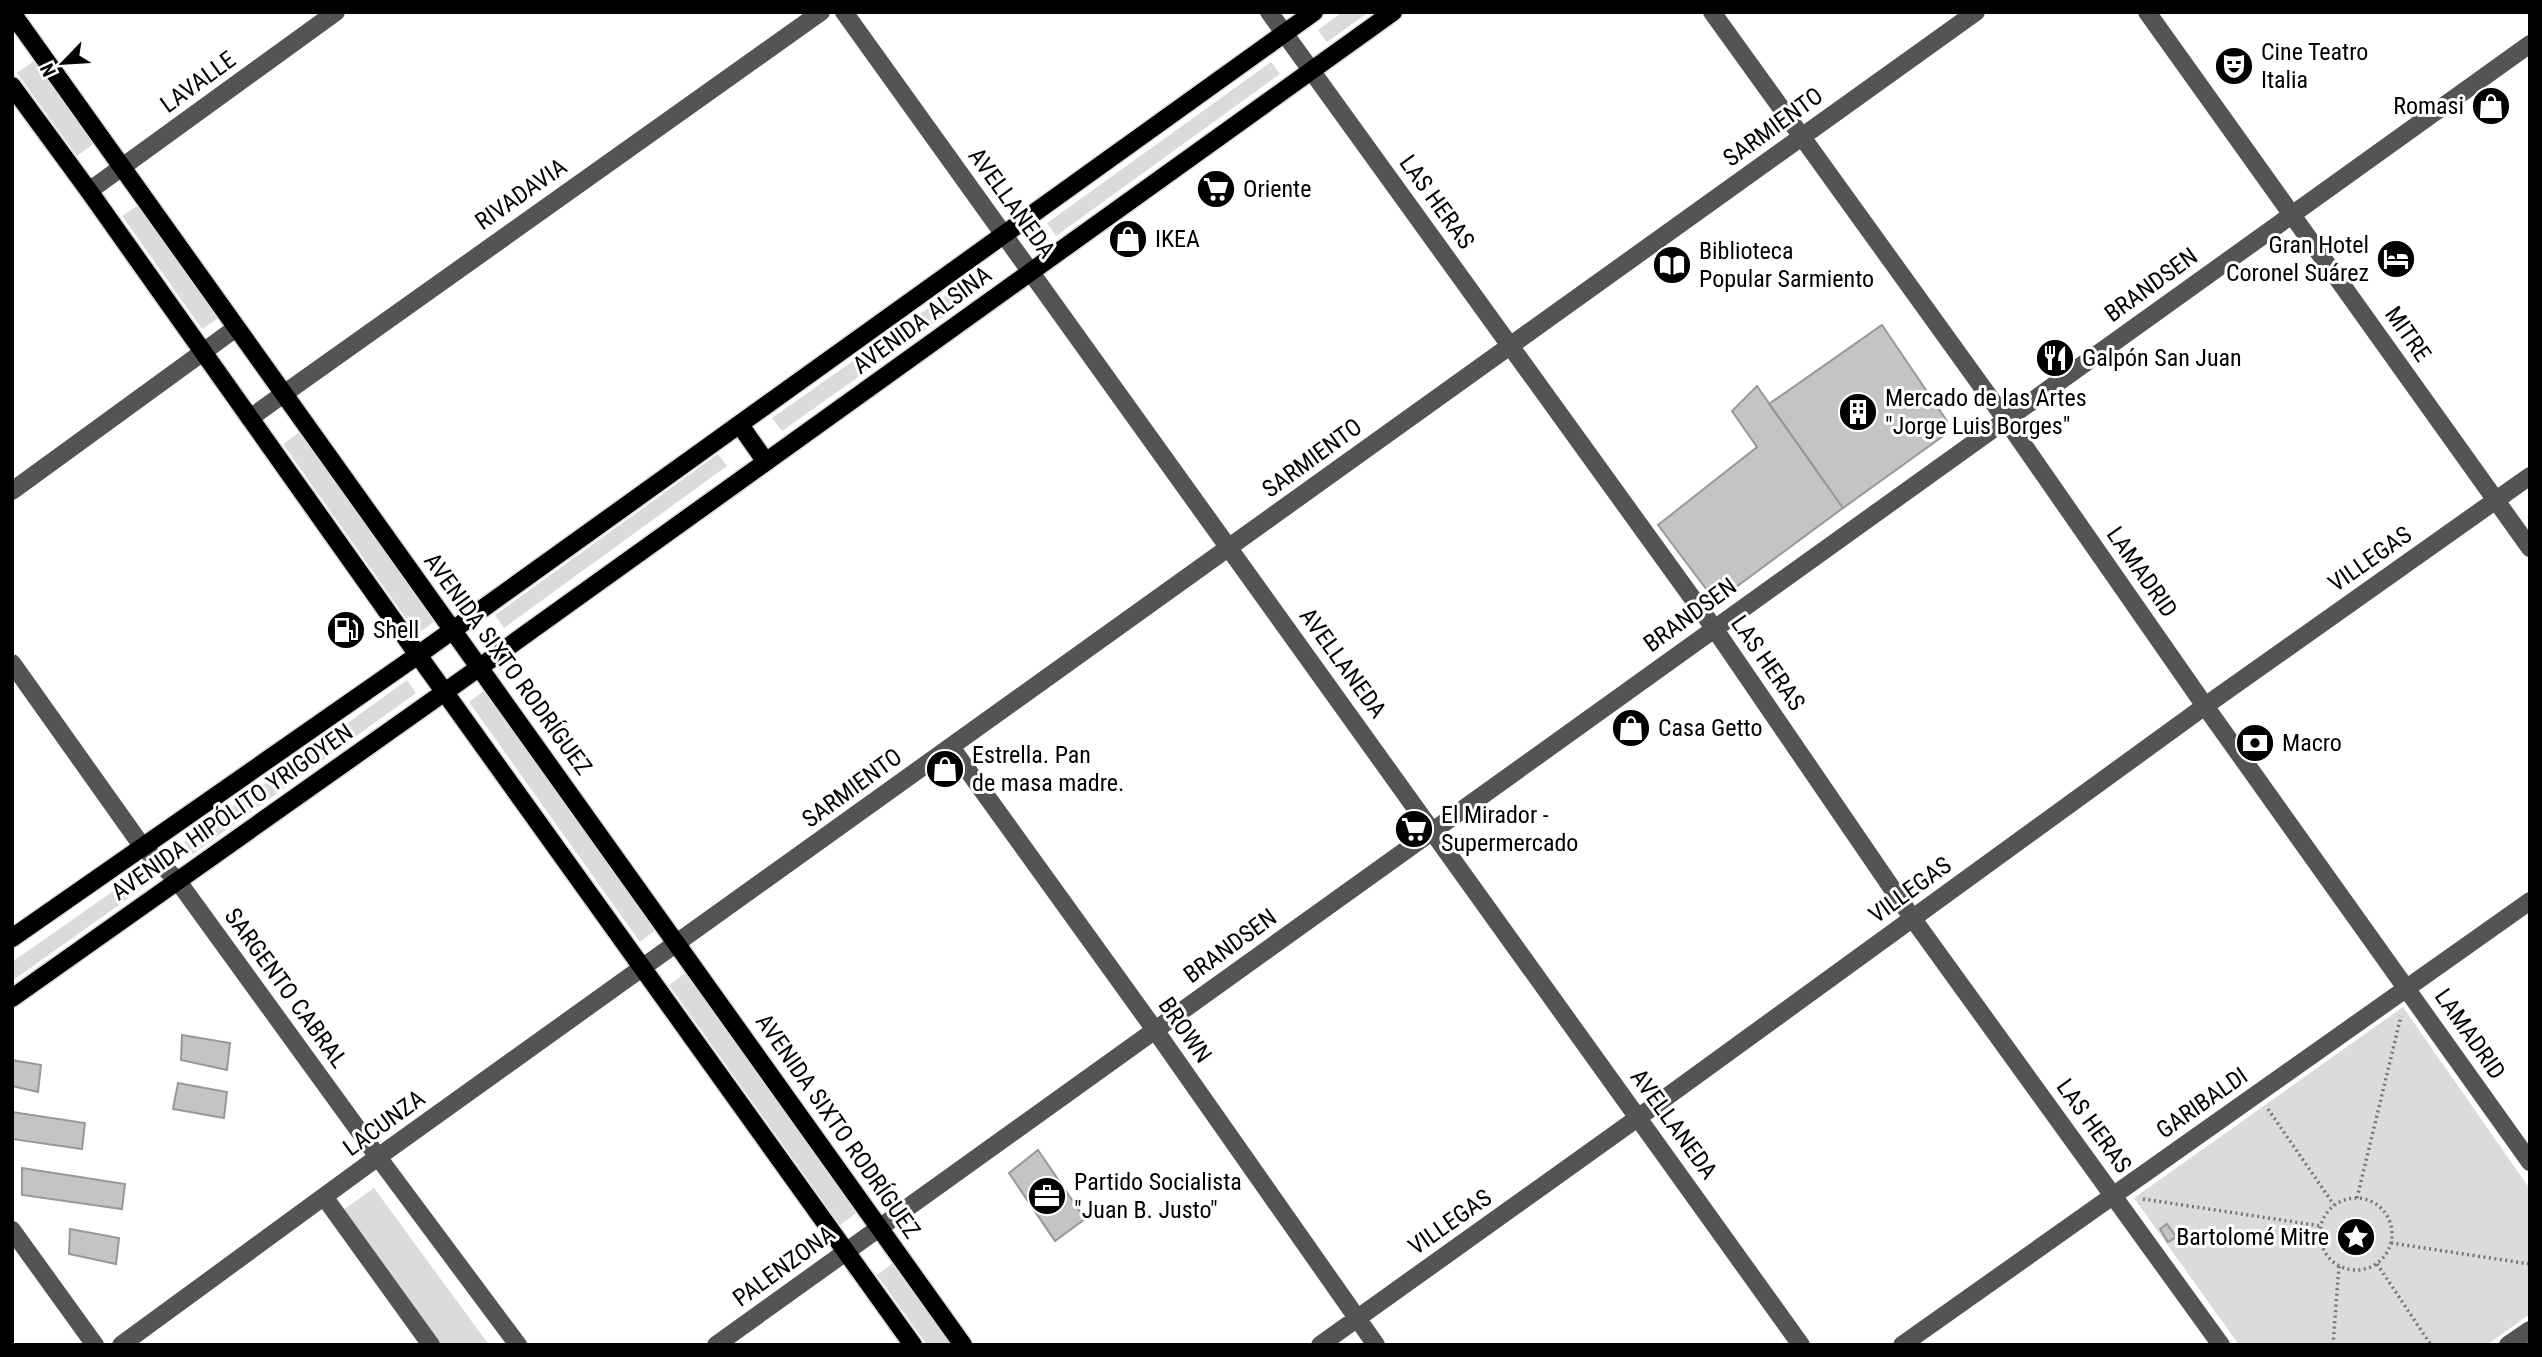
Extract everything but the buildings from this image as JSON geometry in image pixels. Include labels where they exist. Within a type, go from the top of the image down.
[{"type":"main road","name":"AVENIDA ALSINA","points":[[453,629],[1314,12]]},
{"type":"main road","name":"AVENIDA ALSINA","points":[[480,667],[1393,12]]},
{"type":"main road","name":"AVENIDA SIXTO RODRÍGUEZ","points":[[12,13],[18,35],[122,167],[963,1345]]},
{"type":"main road","points":[[12,86],[913,1345]]},
{"type":"main road","points":[[740,425],[766,462]]},
{"type":"main road","name":"AVENIDA HIPÓLITO YRIGOYEN","points":[[12,938],[453,629]]},
{"type":"main road","name":"AVENIDA HIPÓLITO YRIGOYEN","points":[[12,998],[480,667]]},
{"type":"street","name":"LAVALLE","points":[[89,191],[336,12]]},
{"type":"street","name":"RIVADAVIA","points":[[250,418],[821,12]]},
{"type":"street","name":"AVELLANEDA","points":[[844,12],[1801,1345]]},
{"type":"street","name":"LAS HERAS","points":[[1269,12],[1714,628],[1913,919],[2221,1345]]},
{"type":"street","name":"LAMADRID","points":[[1712,12],[2006,419],[2205,706],[2530,1162]]},
{"type":"street","name":"SARMIENTO","points":[[678,944],[1976,12]]},
{"type":"street","name":"MITRE","points":[[2147,12],[2530,548]]},
{"type":"street","name":"BRANDSEN","points":[[880,1227],[2530,44]]},
{"type":"street","points":[[12,491],[236,328]]},
{"type":"street","name":"VILLEGAS","points":[[1320,1345],[2205,706],[2530,476]]},
{"type":"street","name":"SARGENTO CABRAL","points":[[12,663],[142,846],[177,880],[518,1345]]},
{"type":"street","name":"BROWN","points":[[951,747],[1155,1030],[1376,1345]]},
{"type":"street","name":"GARIBALDI","points":[[1902,1345],[2530,901]]},
{"type":"street","name":"LACUNZA","points":[[121,1345],[378,1157],[678,944]]},
{"type":"street","points":[[325,1198],[431,1345]]},
{"type":"street","name":"PALENZONA","points":[[716,1345],[880,1227]]},
{"type":"street","points":[[12,1230],[95,1345]]},
{"type":"street","points":[[2508,1345],[2530,1330]]},
{"type":"path","points":[[2357,1198],[2408,989]]},
{"type":"path","points":[[2265,1104],[2334,1205]]},
{"type":"path","points":[[2114,1195],[2321,1226]]},
{"type":"path","points":[[2346,1199],[2369,1200],[2380,1206],[2388,1216],[2392,1231],[2391,1243],[2386,1255],[2377,1264],[2365,1269],[2351,1270],[2339,1266],[2329,1258],[2323,1248],[2321,1226],[2334,1205],[2346,1199]]},
{"type":"path","points":[[2391,1243],[2530,1264]]},
{"type":"path","points":[[2377,1264],[2431,1345]]},
{"type":"path","points":[[2333,1345],[2339,1266]]},
{"type":"shaded area","points":[[1342,12],[1369,12],[1327,42],[1318,30]]},
{"type":"shaded area","points":[[35,60],[95,143],[77,156],[17,73]]},
{"type":"shaded area","points":[[1271,62],[1280,74],[1056,236],[1047,223]]},
{"type":"shaded area","points":[[140,204],[220,317],[202,329],[122,216]]},
{"type":"shaded area","points":[[978,273],[988,285],[782,431],[772,418]]},
{"type":"shaded area","points":[[300,432],[434,622],[417,634],[283,444]]},
{"type":"shaded area","points":[[718,454],[727,466],[504,628],[495,615]]},
{"type":"shaded area","points":[[407,680],[416,693],[193,854],[184,842]]},
{"type":"shaded area","points":[[486,689],[657,929],[640,942],[469,702]]},
{"type":"shaded area","points":[[132,878],[140,890],[12,981],[12,962]]},
{"type":"shaded area","points":[[687,972],[858,1212],[840,1225],[669,985]]},
{"type":"shaded area","points":[[2403,1007],[2530,1189],[2530,1314],[2487,1345],[2239,1345],[2134,1198]]},
{"type":"shaded area","points":[[374,1188],[489,1345],[441,1345],[343,1210]]},
{"type":"shaded area","points":[[896,1261],[956,1345],[927,1345],[877,1275]]},
{"type":"place","name":"Cine Teatro Italia","points":[[2234,66]]},
{"type":"place","name":"Romasi","points":[[2491,106]]},
{"type":"place","name":"Oriente","points":[[1216,189]]},
{"type":"place","name":"IKEA","points":[[1128,239]]},
{"type":"place","name":"Gran Hotel Coronel Suárez","points":[[2396,259]]},
{"type":"place","name":"Biblioteca Popular Sarmiento","points":[[1672,265]]},
{"type":"place","name":"Galpón San Juan","points":[[2055,358]]},
{"type":"place","name":"Mercado de las Artes \"Jorge Luis Borges\"","points":[[1858,412]]},
{"type":"place","name":"Shell","points":[[346,630]]},
{"type":"place","name":"Casa Getto","points":[[1631,728]]},
{"type":"place","name":"Macro","points":[[2255,743]]},
{"type":"place","name":"Estrella. Pan de masa madre.","points":[[945,769]]},
{"type":"place","name":"El Mirador - Supermercado","points":[[1414,829]]},
{"type":"place","name":"Partido Socialista \"Juan B. Justo\"","points":[[1047,1196]]},
{"type":"place","name":"Bartolomé Mitre","points":[[2356,1237]]}]
